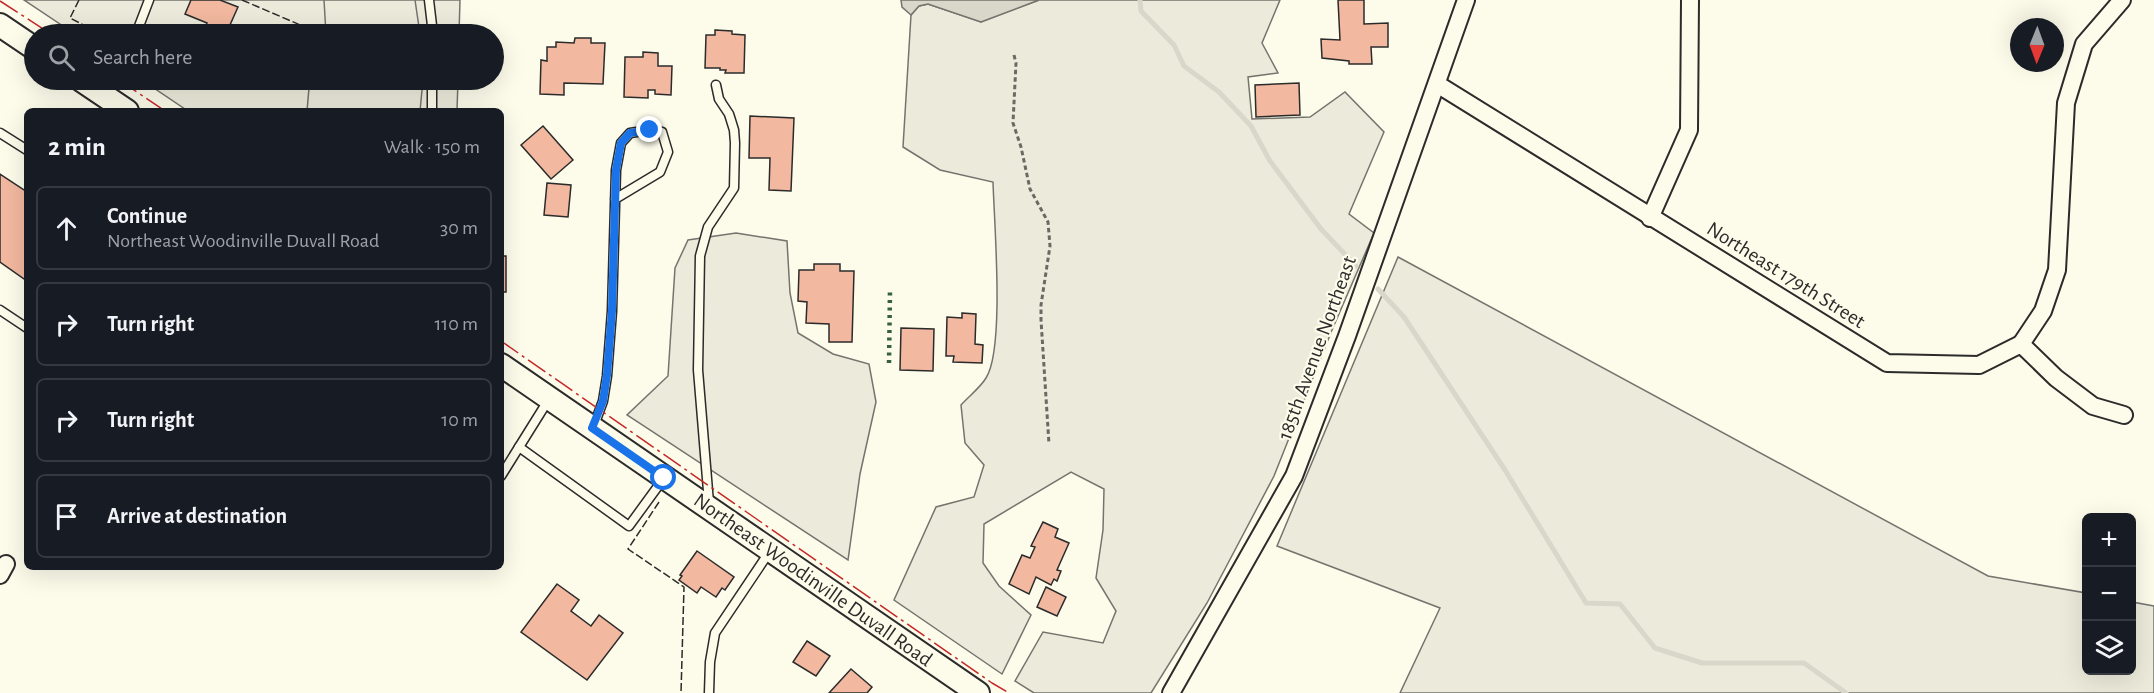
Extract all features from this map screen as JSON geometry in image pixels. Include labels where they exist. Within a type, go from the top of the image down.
[{"type":"main road","points":[[0,25],[24,41]]},
{"type":"main road","points":[[110,90],[123,108]]},
{"type":"main road","name":"Northeast Woodinville Duvall Road","points":[[504,367],[978,693]]},
{"type":"street","name":"185th Avenue Northeast","points":[[1171,693],[1294,476],[1347,336],[1466,0]]},
{"type":"street","points":[[1650,218],[1689,130],[1690,0]]},
{"type":"street","points":[[2122,0],[2084,44],[2066,103],[2057,270],[2043,310],[2021,345],[2056,378],[2093,406],[2124,415]]},
{"type":"street","name":"Northeast 179th Street","points":[[1437,84],[1887,363],[1979,364],[2021,345]]},
{"type":"lane","points":[[140,24],[149,0]]},
{"type":"lane","points":[[429,0],[432,24]]},
{"type":"lane","points":[[710,510],[698,370],[700,256],[708,227],[734,188],[735,143],[729,114],[719,99],[716,85]]},
{"type":"lane","points":[[432,90],[432,108]]},
{"type":"lane","points":[[592,428],[603,401],[607,375],[612,311],[615,199],[616,170],[621,143],[630,133],[650,130],[662,132],[668,152],[660,172],[615,199]]},
{"type":"lane","points":[[0,133],[24,148]]},
{"type":"lane","points":[[0,310],[24,326]]},
{"type":"lane","points":[[504,472],[549,399]]},
{"type":"lane","points":[[519,447],[629,526],[664,478]]},
{"type":"lane","points":[[709,693],[710,662],[715,633],[770,551]]},
{"type":"path","points":[[1014,56],[1016,63],[1013,123],[1030,189],[1048,222],[1050,246],[1041,305],[1041,320],[1049,444]]},
{"type":"shaded area","points":[[24,0],[460,0],[459,24],[60,24]]},
{"type":"shaded area","points":[[324,0],[415,0],[419,24],[325,24]]},
{"type":"shaded area","points":[[901,0],[1039,0],[981,22],[928,4],[919,6],[911,15],[902,7]]},
{"type":"shaded area","points":[[1039,0],[1280,0],[1262,43],[1278,73],[1248,77],[1252,119],[1310,117],[1345,92],[1384,132],[1349,214],[1374,233],[1332,330],[1274,476],[1207,603],[1151,693],[1034,693],[1015,681],[1043,632],[1103,643],[1116,611],[1096,578],[1103,530],[1104,489],[1071,472],[984,524],[983,563],[999,586],[1031,615],[1002,674],[894,600],[936,507],[974,497],[984,465],[965,443],[961,405],[978,389],[986,378],[992,363],[997,314],[993,182],[940,170],[903,147],[911,15],[919,6],[928,4],[981,22]]},
{"type":"shaded area","points":[[157,90],[458,90],[457,108],[184,108]]},
{"type":"shaded area","points":[[309,90],[422,90],[420,108],[307,108]]},
{"type":"shaded area","points":[[736,233],[787,241],[790,293],[798,333],[833,354],[869,364],[876,402],[860,474],[848,560],[627,415],[668,376],[675,268],[688,240]]},
{"type":"shaded area","points":[[1398,257],[1988,576],[2082,592],[2082,675],[2136,675],[2136,603],[2154,606],[2154,693],[1400,693],[1440,608],[1277,546]]},
{"type":"building","points":[[191,0],[220,0],[238,7],[230,24],[207,24],[185,14]]},
{"type":"building","points":[[1338,0],[1364,0],[1364,24],[1388,23],[1388,47],[1371,47],[1372,64],[1349,64],[1349,61],[1322,58],[1321,39],[1340,40]]},
{"type":"building","points":[[715,30],[732,31],[732,34],[745,35],[744,73],[725,73],[726,70],[720,70],[720,68],[705,68],[706,35],[715,35]]},
{"type":"building","points":[[575,38],[591,38],[591,43],[605,43],[603,84],[564,83],[564,95],[540,94],[541,60],[547,61],[547,47],[556,47],[556,42],[574,43]]},
{"type":"building","points":[[643,52],[658,53],[658,66],[672,66],[671,95],[655,94],[655,90],[648,90],[648,98],[624,97],[625,57],[643,57]]},
{"type":"building","points":[[1299,83],[1300,115],[1256,117],[1255,85]]},
{"type":"building","points":[[750,116],[794,118],[791,191],[769,190],[770,158],[749,158]]},
{"type":"building","points":[[543,126],[573,160],[551,179],[521,145]]},
{"type":"building","points":[[0,174],[24,190],[24,279],[0,262]]},
{"type":"building","points":[[547,183],[571,185],[568,217],[544,215]]},
{"type":"building","points":[[504,256],[506,256],[506,292],[504,292]]},
{"type":"building","points":[[814,264],[840,264],[840,271],[854,271],[852,342],[829,342],[829,324],[806,323],[807,302],[798,301],[799,270],[814,270]]},
{"type":"building","points":[[962,313],[976,314],[975,344],[983,345],[982,363],[953,362],[954,356],[946,356],[947,317],[962,318]]},
{"type":"building","points":[[901,328],[934,329],[933,371],[900,370]]},
{"type":"building","points":[[1043,522],[1058,529],[1055,537],[1069,543],[1057,570],[1061,571],[1057,581],[1054,579],[1051,585],[1036,577],[1029,594],[1009,584],[1022,555],[1030,558],[1035,547],[1031,546]]},
{"type":"building","points":[[697,551],[734,577],[725,590],[722,588],[716,597],[701,587],[697,593],[679,580]]},
{"type":"building","points":[[557,584],[579,600],[571,611],[591,626],[599,615],[623,633],[587,680],[521,632]]},
{"type":"building","points":[[1046,587],[1066,597],[1057,616],[1037,607]]},
{"type":"building","points":[[807,641],[830,656],[816,676],[793,662]]},
{"type":"building","points":[[851,669],[872,687],[867,693],[829,693]]},
{"type":"waterway","points":[[1140,0],[1141,11],[1174,45],[1184,66],[1219,92],[1251,126],[1270,161],[1321,229],[1356,266]]},
{"type":"waterway","points":[[1378,289],[1404,317],[1505,470],[1586,603],[1620,604],[1655,648],[1702,663],[1804,663],[1846,693]]},
{"type":"hedge","points":[[889,363],[890,290]]},
{"type":"fence","points":[[79,0],[70,18],[82,24]]},
{"type":"fence","points":[[242,0],[298,24]]},
{"type":"fence","points":[[659,502],[628,549],[684,587],[681,693]]},
{"type":"power","points":[[0,1],[36,24]]},
{"type":"power","points":[[134,90],[161,108]]},
{"type":"power","points":[[504,343],[1009,693]]},
{"type":"route","points":[[650,130],[630,133],[621,143],[616,170],[612,311],[607,375],[603,401],[592,428],[664,478]]}]
